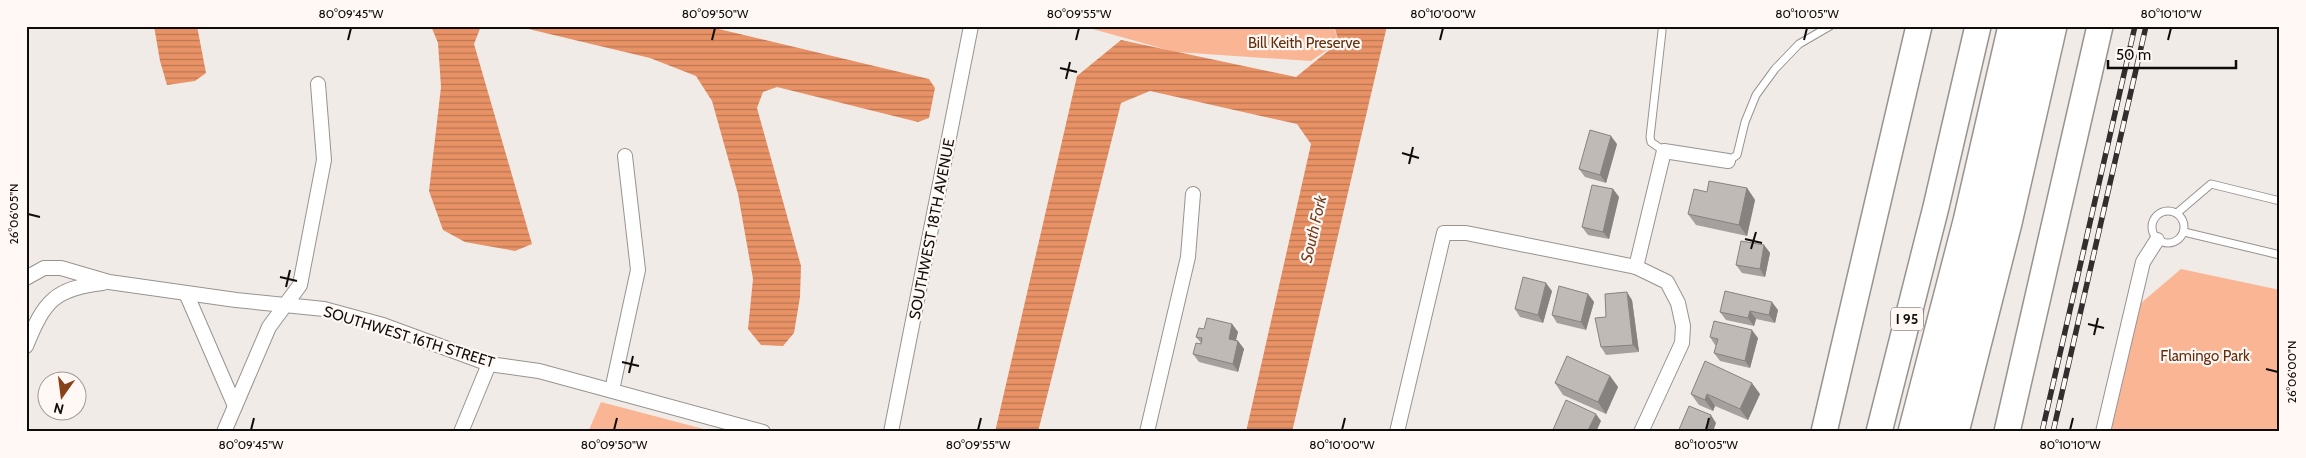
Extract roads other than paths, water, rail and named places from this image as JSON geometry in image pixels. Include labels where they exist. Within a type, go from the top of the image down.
[{"type":"highway","points":[[1824,432],[1918,26]]},
{"type":"highway","name":"I 95","points":[[1879,432],[1936,207],[1978,26]]},
{"type":"highway","points":[[1911,432],[1966,221],[2011,26]]},
{"type":"highway","points":[[1956,432],[1999,221],[2034,26]]},
{"type":"highway","points":[[1936,432],[1999,221],[2054,26]]},
{"type":"highway","points":[[2007,432],[2100,26]]},
{"type":"street","name":"SOUTHWEST 18TH AVENUE","points":[[891,432],[971,26]]},
{"type":"street","points":[[224,432],[269,326],[300,285],[324,160],[318,84]]},
{"type":"street","points":[[1636,267],[1664,151],[1728,161]]},
{"type":"street","points":[[612,390],[638,270],[626,156]]},
{"type":"street","points":[[1146,432],[1188,257],[1193,194]]},
{"type":"street","points":[[1398,432],[1444,233],[1466,233],[1636,267],[1667,282],[1678,303],[1683,326],[1682,343],[1640,432]]},
{"type":"street","points":[[2103,432],[2138,280],[2144,262],[2157,240]]},
{"type":"street","name":"SOUTHWEST 16TH STREET","points":[[26,278],[44,268],[61,268],[109,282],[324,309],[383,325],[489,364],[539,371],[763,432]]},
{"type":"street","name":"SOUTHWEST 16TH STREET","points":[[26,346],[38,316],[52,300],[67,290],[109,282]]},
{"type":"street","points":[[186,293],[235,406]]},
{"type":"street","points":[[462,432],[489,364]]},
{"type":"lane","points":[[1728,161],[1737,155],[1745,122],[1756,95],[1775,69],[1799,44],[1830,26]]},
{"type":"lane","points":[[1662,31],[1650,137],[1651,142],[1664,151]]},
{"type":"lane","points":[[2177,213],[2211,184],[2280,201]]},
{"type":"lane","points":[[2172,211],[2177,213],[2184,222],[2184,232],[2178,241],[2173,243],[2167,244],[2157,240],[2152,230],[2154,220],[2162,212],[2172,211]]},
{"type":"lane","points":[[2184,232],[2280,254]]},
{"type":"water","points":[[154,26],[197,26],[206,73],[195,81],[167,85],[160,61]]},
{"type":"water","points":[[431,26],[481,26],[474,44],[532,244],[515,251],[465,242],[443,230],[429,191],[441,87],[438,43]]},
{"type":"water","points":[[516,26],[706,26],[929,79],[935,88],[929,118],[918,122],[777,87],[763,92],[757,108],[801,266],[800,297],[794,333],[783,346],[761,345],[748,329],[753,279],[738,194],[712,101],[696,76],[650,58]]},
{"type":"water","name":"South Fork","points":[[1334,26],[1387,26],[1292,432],[1246,432],[1311,144],[1297,124],[1150,91],[1121,103],[1038,432],[995,432],[1077,76],[1121,40],[1296,77],[1339,42]]},
{"type":"railway","points":[[2042,432],[2135,26]]},
{"type":"railway","points":[[2053,432],[2146,26]]},
{"type":"park label","name":"Bill Keith Preserve","points":[[1304,43]]},
{"type":"park label","name":"Flamingo Park","points":[[2205,356]]}]
